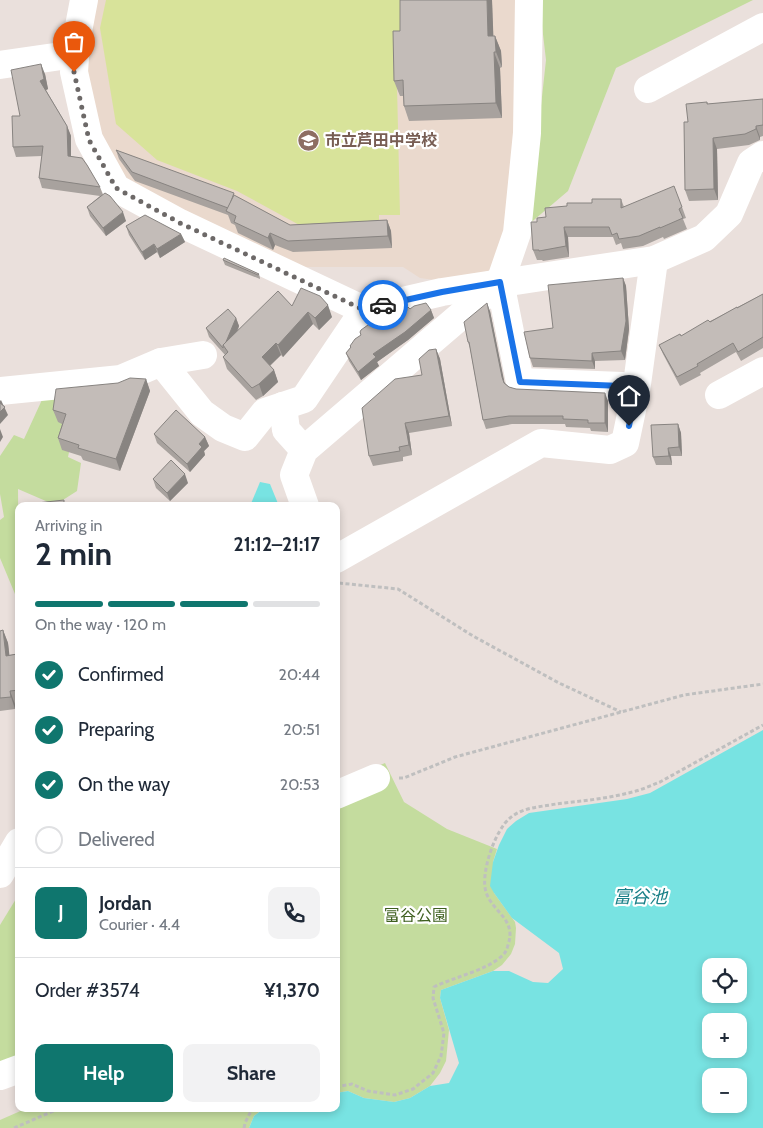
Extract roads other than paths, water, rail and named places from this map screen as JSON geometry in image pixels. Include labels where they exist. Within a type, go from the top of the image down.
[{"type":"street","points":[[84,0],[76,42],[74,72],[89,140],[116,188],[180,223],[364,310],[442,292],[654,260],[704,238],[723,220],[729,214],[751,163],[763,155]]},
{"type":"street","points":[[529,0],[526,151],[517,232],[500,282],[520,382],[622,386],[636,391]]},
{"type":"street","points":[[648,88],[763,27]]},
{"type":"street","points":[[0,65],[75,54]]},
{"type":"street","points":[[340,557],[541,443],[610,450],[626,443],[636,391],[654,260]]},
{"type":"street","points":[[304,502],[294,475],[304,450],[500,282]]},
{"type":"street","points":[[161,362],[202,413],[223,428],[245,437],[265,412],[304,399],[364,310]]},
{"type":"street","points":[[0,391],[121,379],[161,362],[203,354]]},
{"type":"street","points":[[719,395],[759,382]]},
{"type":"street","points":[[282,406],[286,430],[304,450]]},
{"type":"street","points":[[340,792],[376,778]]},
{"type":"street","points":[[0,874],[15,849]]},
{"type":"street","points":[[0,1076],[15,1070]]},
{"type":"water","points":[[260,482],[270,484],[277,502],[252,502]]},
{"type":"water","name":"富谷池","points":[[763,730],[763,1128],[249,1128],[254,1116],[259,1112],[340,1112],[340,1092],[348,1091],[364,1098],[394,1102],[410,1098],[430,1086],[449,1083],[459,1063],[440,998],[441,990],[493,971],[509,971],[533,982],[548,983],[563,969],[559,953],[512,918],[490,886],[493,862],[507,829],[529,813],[627,799],[650,793]]},
{"type":"place","name":"市立芦田中学校","points":[[309,140]]},
{"type":"park label","name":"富谷公園","points":[[416,915]]}]
